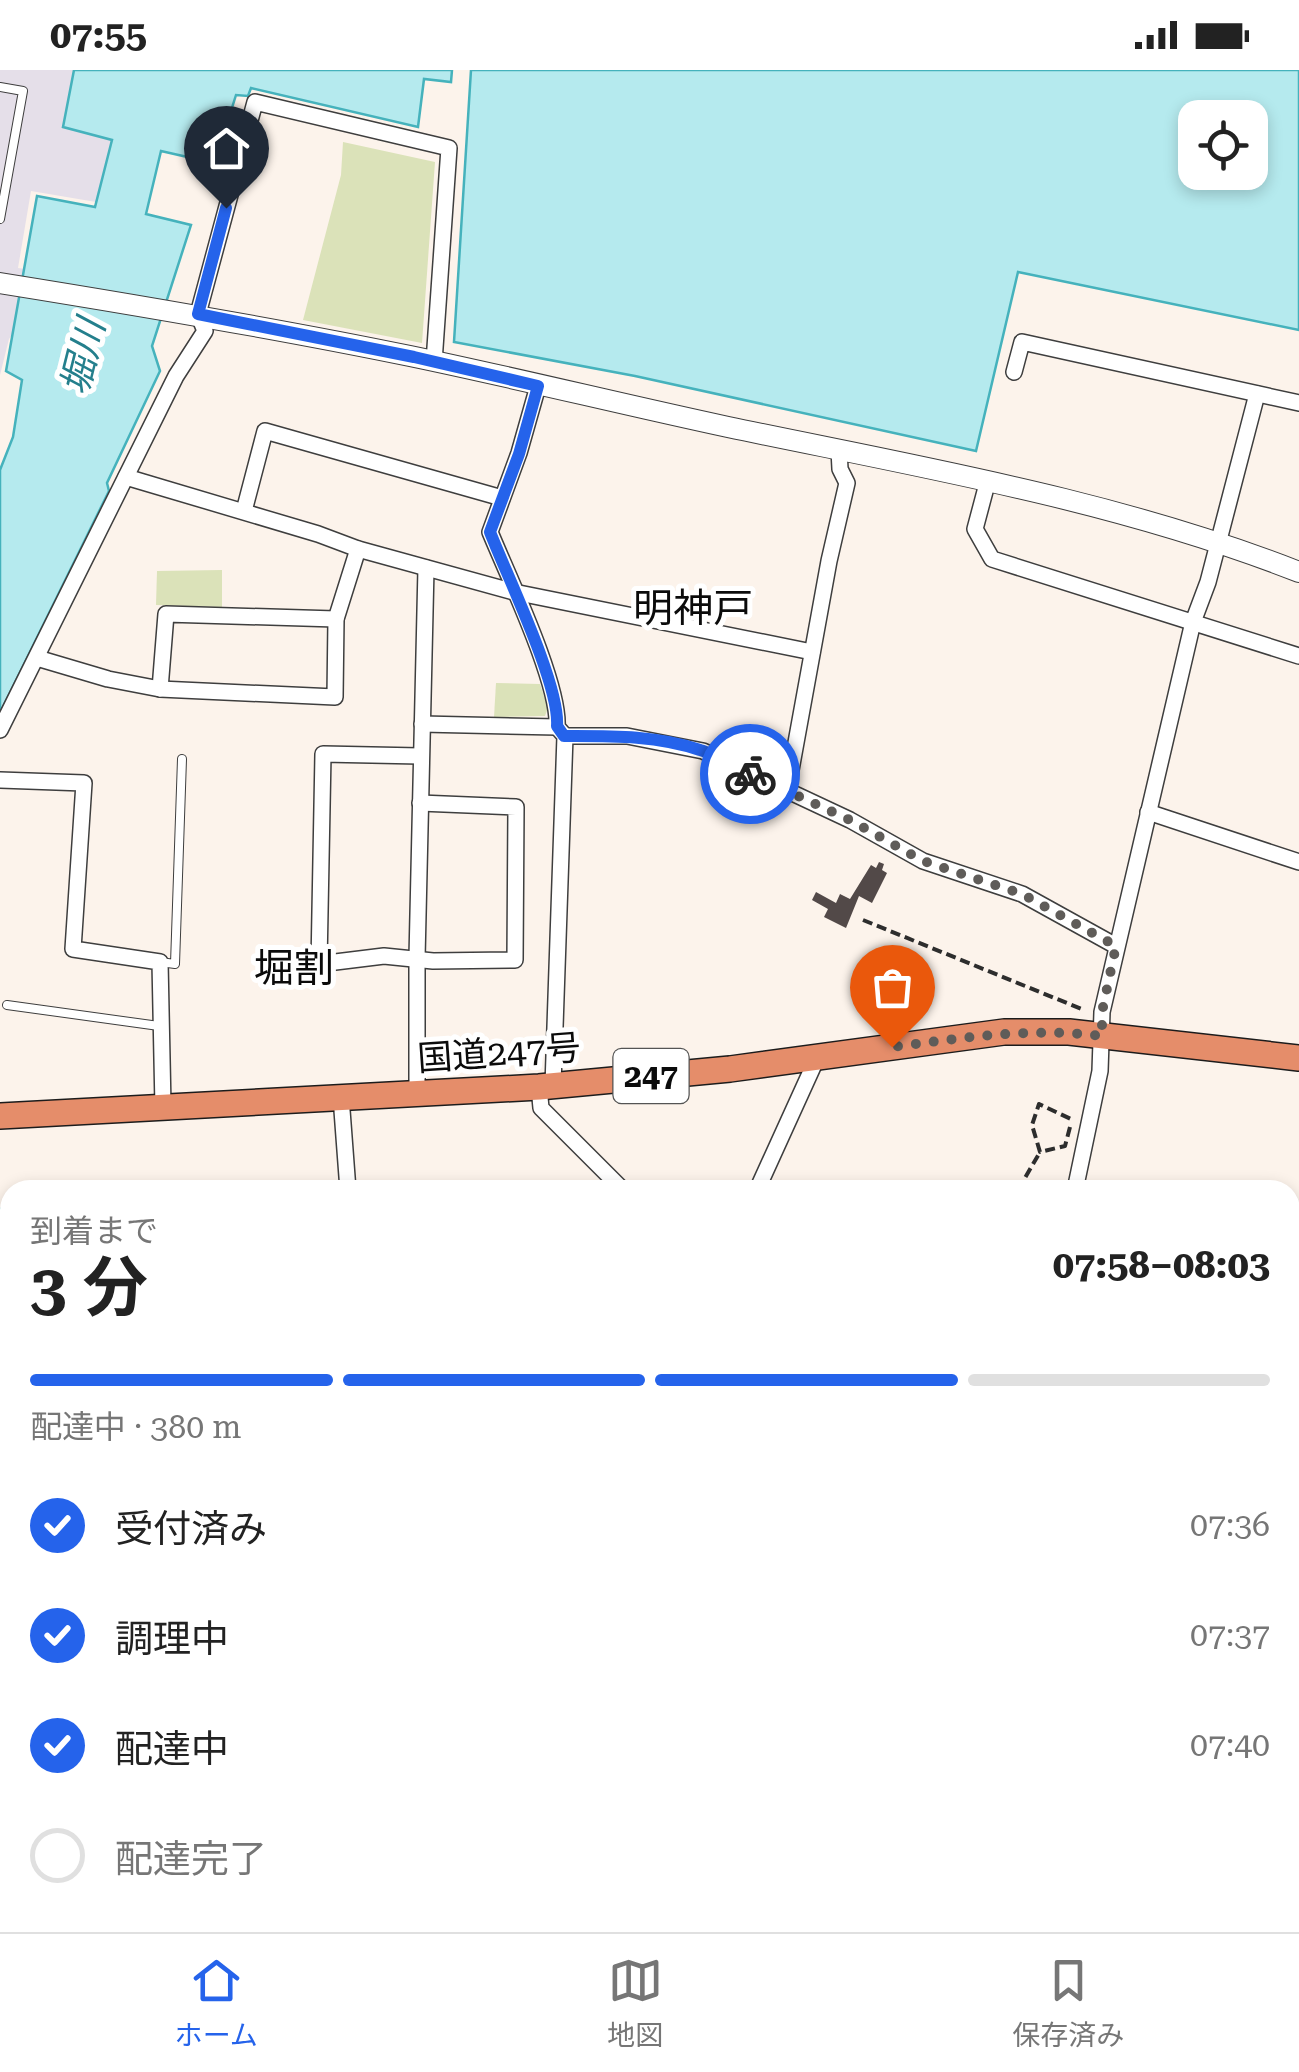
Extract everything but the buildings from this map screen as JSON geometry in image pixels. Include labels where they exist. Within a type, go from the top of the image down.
[{"type":"highway","name":"国道247号","points":[[0,1116],[546,1086],[817,1058],[1004,1032],[1054,1031],[1299,1058]]},
{"type":"street","points":[[0,730],[176,376],[205,331],[198,314],[255,102],[448,148],[434,362]]},
{"type":"street","points":[[0,283],[198,314],[988,480],[1219,542],[1299,572]]},
{"type":"street","points":[[1014,372],[1022,342],[1299,403]]},
{"type":"street","points":[[538,386],[490,532],[558,709],[561,731],[546,1086],[541,1108],[613,1180]]},
{"type":"street","points":[[1077,1180],[1100,1070],[1102,1012],[1116,946],[1193,622],[1219,542],[1257,394]]},
{"type":"street","points":[[244,511],[264,431],[502,498]]},
{"type":"street","points":[[787,792],[847,484],[840,469],[840,450]]},
{"type":"street","points":[[126,478],[514,592],[812,652]]},
{"type":"street","points":[[988,480],[976,530],[992,559],[1299,656]]},
{"type":"street","points":[[37,658],[160,689],[334,697],[336,619],[358,549]]},
{"type":"street","points":[[417,1094],[416,958],[426,568]]},
{"type":"street","points":[[160,689],[166,614],[336,619]]},
{"type":"street","points":[[422,724],[627,736],[703,751],[850,820],[923,861],[1022,894],[1116,946]]},
{"type":"street","points":[[420,756],[323,754],[319,964],[384,956],[515,960],[516,808],[420,803]]},
{"type":"street","points":[[0,780],[84,783],[73,950],[160,962],[163,1107]]},
{"type":"street","points":[[1148,812],[1299,862]]},
{"type":"street","points":[[762,1180],[817,1058]]},
{"type":"street","points":[[341,1098],[347,1180]]},
{"type":"lane","points":[[0,87],[22,91],[0,219]]},
{"type":"lane","points":[[160,962],[175,964],[182,760]]},
{"type":"lane","points":[[7,1005],[159,1026]]},
{"type":"path","points":[[863,920],[1084,1010]]},
{"type":"path","points":[[1024,1180],[1040,1152],[1032,1124],[1039,1104],[1071,1119],[1066,1146],[1040,1152]]},
{"type":"shaded area","points":[[0,70],[74,70],[63,127],[112,139],[96,202],[31,191],[18,268],[33,270],[24,318],[9,339],[0,375]]},
{"type":"green space","points":[[343,142],[435,162],[422,343],[303,320],[341,175]]},
{"type":"green space","points":[[222,570],[222,607],[156,605],[157,571]]},
{"type":"green space","points":[[496,683],[540,684],[548,708],[545,716],[494,717]]},
{"type":"water","name":"堀川","points":[[74,70],[452,70],[451,82],[424,79],[418,127],[251,88],[248,96],[236,95],[205,161],[161,151],[146,214],[191,225],[152,346],[160,371],[107,483],[109,491],[0,713],[0,470],[13,437],[22,380],[6,371],[37,196],[95,207],[112,140],[63,127]]},
{"type":"water","points":[[471,70],[1299,70],[1299,330],[1018,272],[976,451],[635,376],[454,342]]},
{"type":"way so far","points":[[750,774],[850,820],[923,861],[1022,894],[1116,946],[1102,1012],[1102,1036],[1039,1030],[892,1047]]},
{"type":"district","name":"明神戸","points":[[693,608]]},
{"type":"district","name":"堀割","points":[[294,968]]},
{"type":"route","points":[[226,208],[198,314],[538,386],[519,454],[490,532],[549,680],[558,709],[557,726],[564,736],[627,736],[682,745],[750,774]]}]
